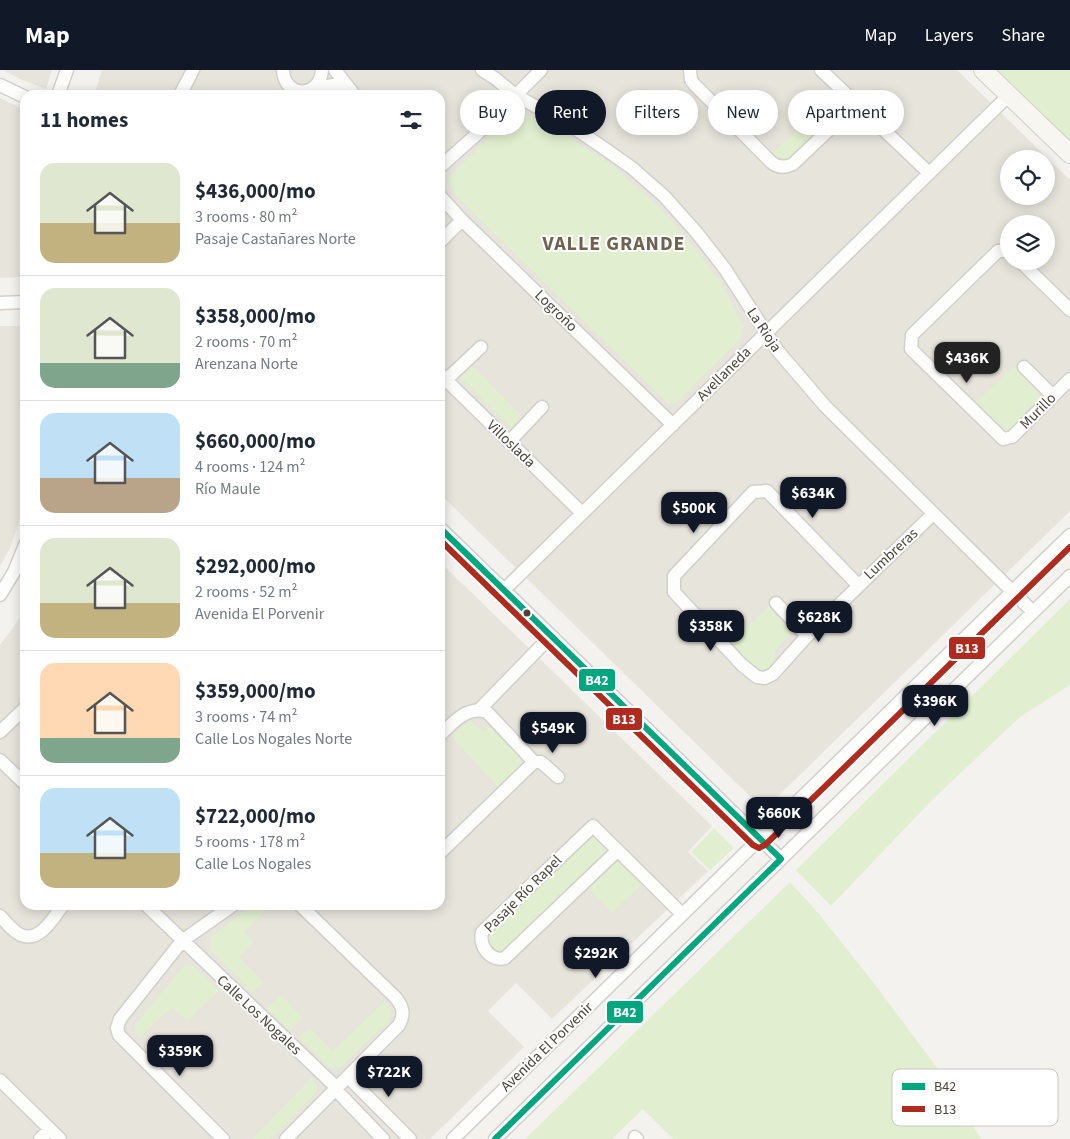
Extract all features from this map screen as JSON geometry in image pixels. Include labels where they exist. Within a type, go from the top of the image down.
[{"type":"street","points":[[60,90],[67,70]]},
{"type":"street","points":[[183,90],[193,70]]},
{"type":"street","points":[[283,70],[284,78],[290,88],[296,90]]},
{"type":"street","points":[[313,90],[319,83],[322,70]]},
{"type":"street","points":[[335,70],[352,90]]},
{"type":"street","name":"La Rioja","points":[[482,70],[509,90]]},
{"type":"street","points":[[520,90],[541,70]]},
{"type":"street","points":[[690,70],[691,80],[694,84],[771,162],[779,166],[793,164],[823,135]]},
{"type":"street","points":[[821,70],[842,90]]},
{"type":"street","points":[[983,70],[1070,154]]},
{"type":"street","points":[[0,85],[20,95]]},
{"type":"street","points":[[316,90],[334,85],[346,90]]},
{"type":"street","name":"Avellaneda","points":[[504,590],[1008,95]]},
{"type":"street","name":"La Rioja","points":[[525,100],[570,125],[632,168],[664,196],[697,233],[725,269],[765,334],[825,406],[1032,612]]},
{"type":"street","points":[[445,163],[475,135]]},
{"type":"street","points":[[889,135],[929,173]]},
{"type":"street","name":"Logroño","points":[[445,201],[673,425]]},
{"type":"street","points":[[445,237],[462,220]]},
{"type":"street","name":"Murillo","points":[[1000,255],[912,335],[911,349],[1003,439],[1012,437],[1070,379]]},
{"type":"street","points":[[1029,270],[1070,310]]},
{"type":"street","points":[[0,303],[20,302]]},
{"type":"street","points":[[445,375],[480,347]]},
{"type":"street","points":[[1024,366],[1053,396]]},
{"type":"street","name":"Villoslada","points":[[445,379],[582,513]]},
{"type":"street","points":[[509,442],[542,407]]},
{"type":"street","name":"Lumbreras","points":[[858,585],[767,491],[753,492],[674,576],[674,592],[742,665],[757,677],[765,678],[773,674],[807,636],[933,514]]},
{"type":"street","points":[[445,533],[781,859]]},
{"type":"street","name":"Avenida El Porvenir","points":[[453,1139],[1070,535]]},
{"type":"street","points":[[0,595],[14,572],[20,557]]},
{"type":"street","name":"Avenida El Porvenir","points":[[495,1139],[1070,576]]},
{"type":"street","points":[[776,603],[807,636]]},
{"type":"street","points":[[445,730],[460,716],[480,709],[551,636]]},
{"type":"street","points":[[480,709],[492,716],[534,762]]},
{"type":"street","points":[[0,732],[20,713]]},
{"type":"street","points":[[0,760],[20,779]]},
{"type":"street","points":[[445,848],[534,762],[541,762],[558,777]]},
{"type":"street","name":"Pasaje Río Rapel","points":[[593,826],[617,851],[505,958],[498,960],[483,946],[480,940],[482,932],[593,826]]},
{"type":"street","points":[[617,851],[682,914]]},
{"type":"street","points":[[0,916],[19,935],[31,937],[43,930],[59,910]]},
{"type":"street","name":"Calle Los Nogales","points":[[151,910],[336,1089],[383,1139]]},
{"type":"street","points":[[223,1139],[119,1035],[117,1028],[120,1019],[182,941],[226,910]]},
{"type":"street","points":[[286,1139],[399,1025],[403,1013],[402,1006],[396,998],[305,910]]},
{"type":"street","points":[[348,1077],[410,1139]]},
{"type":"street","points":[[0,1080],[60,1139]]},
{"type":"street","points":[[40,1139],[50,1129]]},
{"type":"shaded area","points":[[3,70],[52,70],[46,89]]},
{"type":"shaded area","points":[[102,70],[957,70],[1039,150],[1000,150],[1000,205],[1055,205],[1055,165],[1070,180],[1070,511],[764,810],[445,499],[445,90],[96,90]]},
{"type":"shaded area","points":[[0,98],[20,108],[20,277],[0,278]]},
{"type":"shaded area","points":[[0,326],[20,326],[20,520],[9,550],[0,566]]},
{"type":"shaded area","points":[[445,567],[712,826],[688,852],[708,871],[552,1019],[516,983],[488,1011],[524,1047],[430,1139],[0,1139],[0,645],[20,618],[20,910],[445,910]]},
{"type":"green space","points":[[994,70],[1070,70],[1070,144]]},
{"type":"green space","points":[[525,113],[535,119],[535,135],[565,135],[613,166],[658,206],[689,241],[720,282],[744,326],[740,339],[676,403],[668,403],[469,209],[449,186],[449,177],[492,135],[525,135]]},
{"type":"green space","points":[[791,135],[827,135],[785,176],[768,158]]},
{"type":"green space","points":[[472,365],[522,416],[511,428],[460,377]]},
{"type":"green space","points":[[1014,366],[1041,397],[1022,414],[1020,423],[1010,430],[999,430],[974,404]]},
{"type":"green space","points":[[1070,599],[1070,685],[1020,717],[932,800],[831,906],[796,870]]},
{"type":"green space","points":[[769,606],[794,632],[775,650],[774,663],[768,669],[754,670],[729,644]]},
{"type":"green space","points":[[470,720],[483,732],[490,726],[520,756],[520,767],[498,787],[451,736]]},
{"type":"green space","points":[[714,828],[734,848],[710,870],[691,852]]},
{"type":"green space","points":[[600,837],[643,884],[612,912],[579,879],[503,951],[494,950],[487,943],[488,929],[582,839]]},
{"type":"green space","points":[[790,882],[819,914],[873,982],[938,1069],[892,1069],[892,1126],[973,1126],[981,1139],[673,1139],[643,1109],[612,1139],[525,1139]]},
{"type":"green space","points":[[246,910],[267,910],[244,932],[254,942],[239,957],[264,982],[252,993],[210,949],[211,937]]},
{"type":"green space","points":[[192,964],[219,991],[187,1021],[172,1007],[139,1038],[134,1026],[184,966]]},
{"type":"green space","points":[[281,995],[303,1018],[290,1031],[267,1008]]},
{"type":"green space","points":[[384,1002],[391,1010],[389,1021],[342,1066],[330,1069],[298,1037],[310,1028],[333,1051]]},
{"type":"green space","points":[[311,1078],[317,1085],[317,1092],[271,1139],[252,1139]]},
{"type":"transit line","name":"B42","points":[[445,533],[781,859],[495,1139]]},
{"type":"transit line","name":"B13","points":[[445,545],[753,845],[759,848],[765,845],[1070,547]]},
{"type":"district","name":"VALLE GRANDE","points":[[614,244]]}]
